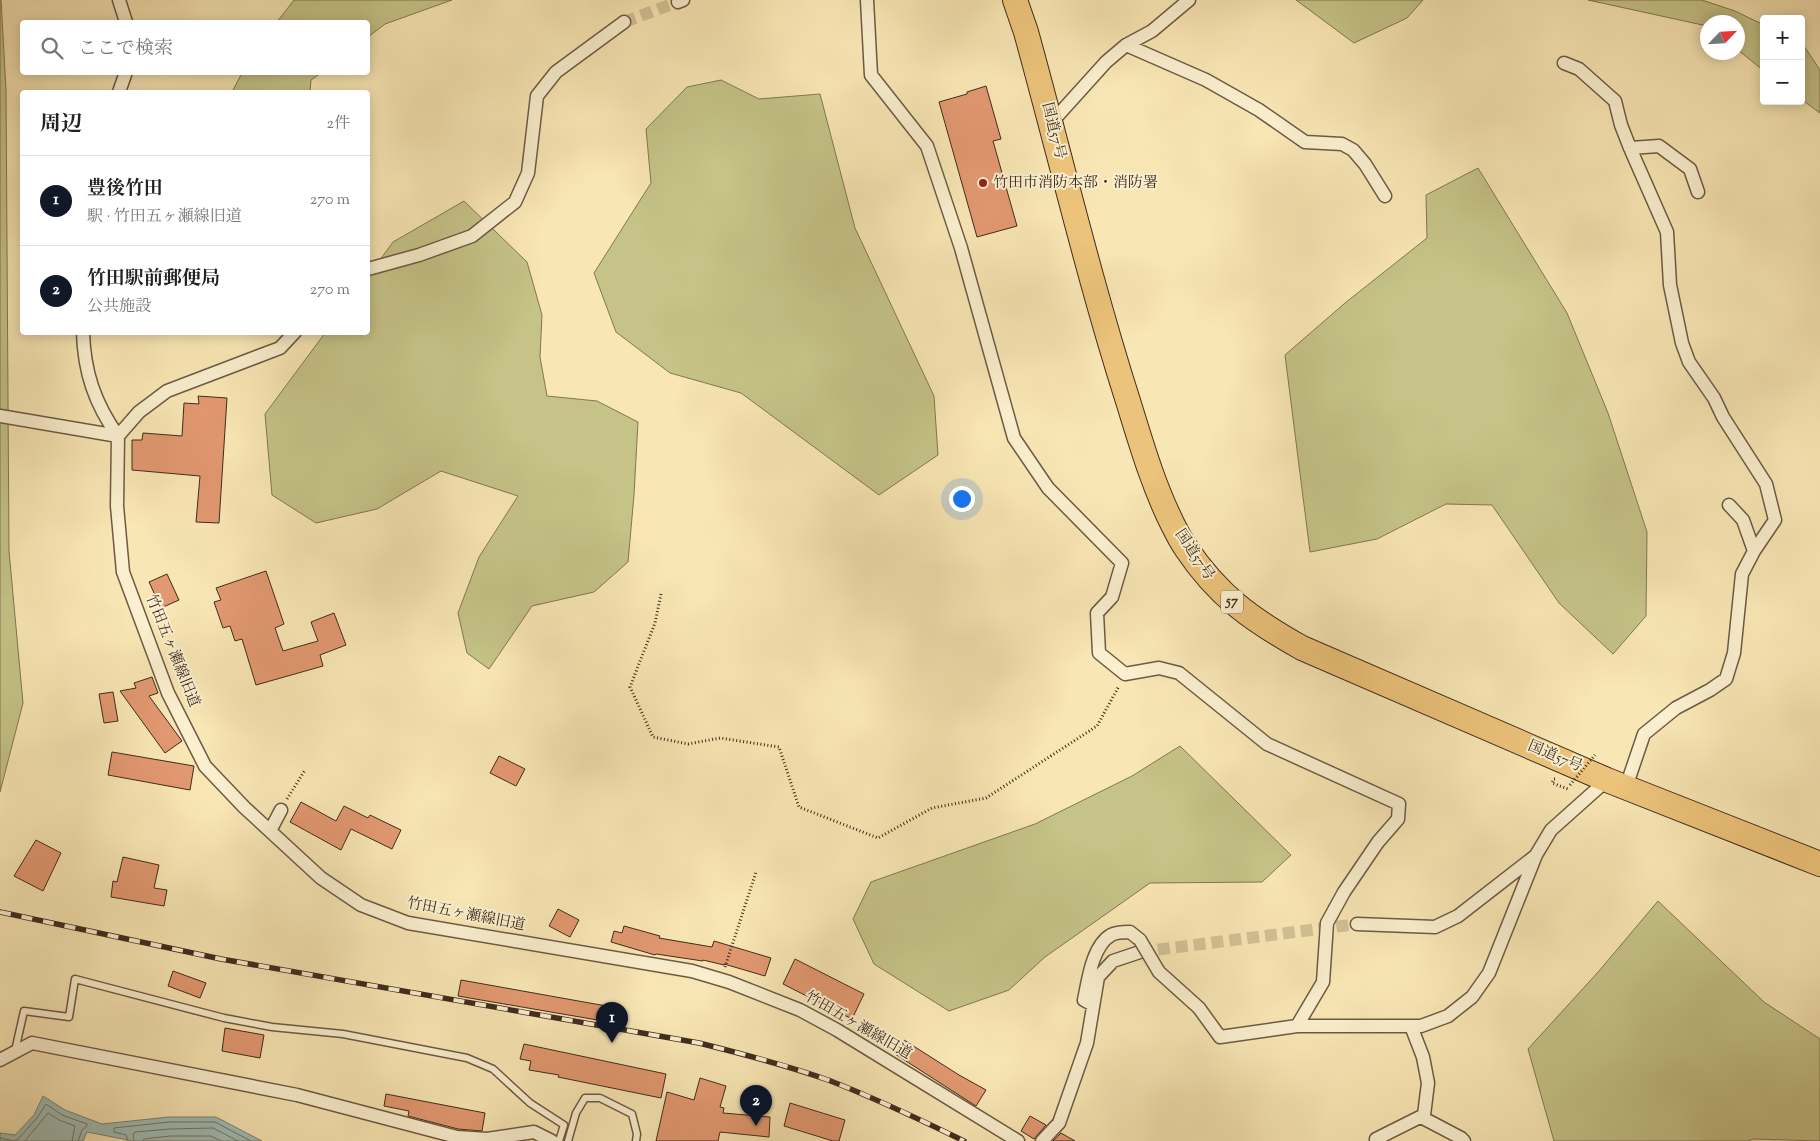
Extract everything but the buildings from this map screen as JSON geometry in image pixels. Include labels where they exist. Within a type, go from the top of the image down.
[{"type":"highway","name":"国道57号","points":[[1015,0],[1026,32],[1051,123],[1080,239],[1150,472],[1163,505],[1184,547],[1214,584],[1230,601],[1262,625],[1302,648],[1616,783],[1820,864]]},
{"type":"street","points":[[119,0],[125,20]]},
{"type":"street","points":[[867,0],[871,75],[927,146],[960,248],[1014,438],[1048,488],[1122,563],[1112,597],[1097,613],[1099,654],[1126,674],[1159,668],[1179,673],[1267,744],[1399,804],[1398,818],[1378,842],[1344,892],[1327,922],[1323,982],[1297,1026]]},
{"type":"street","points":[[1051,123],[1106,62],[1126,46],[1152,31],[1189,0]]},
{"type":"street","points":[[370,268],[419,255],[472,236],[514,202],[528,174],[537,96],[556,72],[624,22]]},
{"type":"street","points":[[1126,46],[1206,80],[1259,110],[1305,142],[1342,144],[1354,150],[1385,196]]},
{"type":"street","points":[[1093,1004],[1084,1000],[1092,962],[1101,946],[1110,936],[1130,932],[1159,972],[1200,1008],[1220,1037],[1297,1026],[1421,1026],[1448,1016],[1472,996],[1489,972],[1536,855],[1551,830],[1616,783],[1644,734],[1676,708],[1726,679],[1734,653],[1742,574],[1754,551],[1775,520],[1766,484],[1723,417],[1714,398],[1688,362],[1682,343],[1670,285],[1667,232],[1630,148],[1621,125],[1615,101],[1579,69],[1564,63]]},
{"type":"street","points":[[120,90],[125,75]]},
{"type":"street","points":[[1630,148],[1659,146],[1690,169],[1698,192]]},
{"type":"street","points":[[83,335],[84,356],[92,389],[107,421],[118,436]]},
{"type":"street","points":[[118,436],[139,412],[167,391],[280,348],[292,335]]},
{"type":"street","points":[[0,416],[118,436]]},
{"type":"street","name":"竹田五ヶ瀬線旧道","points":[[118,436],[117,506],[124,572],[168,693],[206,766],[244,807],[321,878],[361,905],[408,923],[692,972],[729,982],[800,1010],[837,1030],[1018,1141]]},
{"type":"street","points":[[1729,505],[1743,520],[1754,551]]},
{"type":"street","points":[[270,831],[281,810]]},
{"type":"street","points":[[1357,924],[1435,927],[1458,916],[1536,855]]},
{"type":"street","points":[[1042,1141],[1059,1123],[1087,1043],[1098,977],[1113,962],[1140,946]]},
{"type":"street","points":[[1376,1139],[1424,1115],[1428,1083],[1423,1057],[1411,1026]]},
{"type":"street","points":[[0,1060],[32,1043],[297,1095],[457,1137],[487,1140],[534,1132],[552,1141]]},
{"type":"street","points":[[1421,1117],[1464,1141]]},
{"type":"lane","points":[[15,1052],[24,1011],[69,1017],[75,978],[224,1018],[272,1027],[343,1034],[467,1058],[493,1069],[530,1103],[564,1125],[559,1141]]},
{"type":"lane","points":[[568,1141],[576,1113],[585,1098],[600,1098],[632,1114],[637,1134],[636,1141]]},
{"type":"path","points":[[661,594],[655,623],[630,687],[653,737],[688,744],[720,738],[779,747],[799,807],[878,838],[932,808],[986,798],[1097,726],[1126,674]]},
{"type":"path","points":[[1554,779],[1552,783],[1569,787],[1596,755]]},
{"type":"path","points":[[281,810],[305,770]]},
{"type":"path","points":[[724,970],[756,872]]},
{"type":"shaded area","points":[[0,0],[6,90],[9,551],[23,703],[0,792]]},
{"type":"shaded area","points":[[294,0],[452,0],[385,24],[370,35],[370,20],[279,20]]},
{"type":"shaded area","points":[[1296,0],[1423,0],[1407,18],[1354,43]]},
{"type":"shaded area","points":[[1588,0],[1702,0],[1743,15],[1700,15],[1700,24]]},
{"type":"shaded area","points":[[1745,16],[1760,23],[1760,68],[1745,56]]},
{"type":"shaded area","points":[[1805,48],[1820,70],[1820,113],[1805,102]]},
{"type":"shaded area","points":[[241,75],[318,75],[311,80],[310,90],[233,90]]},
{"type":"shaded area","points":[[721,80],[759,99],[820,94],[855,228],[934,396],[938,455],[879,495],[741,393],[670,373],[616,332],[594,273],[651,183],[646,129],[687,87]]},
{"type":"shaded area","points":[[1478,168],[1567,313],[1608,413],[1647,532],[1646,616],[1613,654],[1559,603],[1492,505],[1446,504],[1377,539],[1310,552],[1285,355],[1345,303],[1427,238],[1426,195]]},
{"type":"shaded area","points":[[464,201],[527,262],[542,315],[540,357],[547,396],[597,401],[638,422],[628,562],[594,592],[532,606],[489,669],[467,653],[458,613],[479,557],[518,496],[441,471],[377,509],[316,523],[272,495],[265,414],[324,335],[370,335],[370,273],[393,242]]},
{"type":"shaded area","points":[[1180,746],[1291,855],[1262,882],[1150,883],[1045,957],[1009,990],[949,1011],[874,964],[853,919],[871,882],[1035,824],[1132,776]]},
{"type":"shaded area","points":[[1658,901],[1764,1002],[1820,1039],[1820,1141],[1753,1139],[1748,1141],[1554,1141],[1528,1049],[1599,971]]},
{"type":"water","points":[[43,1096],[65,1110],[102,1124],[169,1117],[216,1117],[262,1141],[133,1141],[87,1132],[83,1141],[0,1141],[0,1133],[15,1135],[34,1115]]},
{"type":"tunnel","points":[[624,22],[678,2]]},
{"type":"tunnel","points":[[1140,952],[1357,924]]},
{"type":"railway","points":[[0,912],[221,959],[699,1043],[828,1080],[897,1109],[964,1141]]},
{"type":"place","name":"竹田市消防本部・消防署","points":[[983,183]]},
{"type":"place","name":"豊後竹田","points":[[612,1043]]},
{"type":"place","name":"竹田駅前郵便局","points":[[756,1126]]}]
